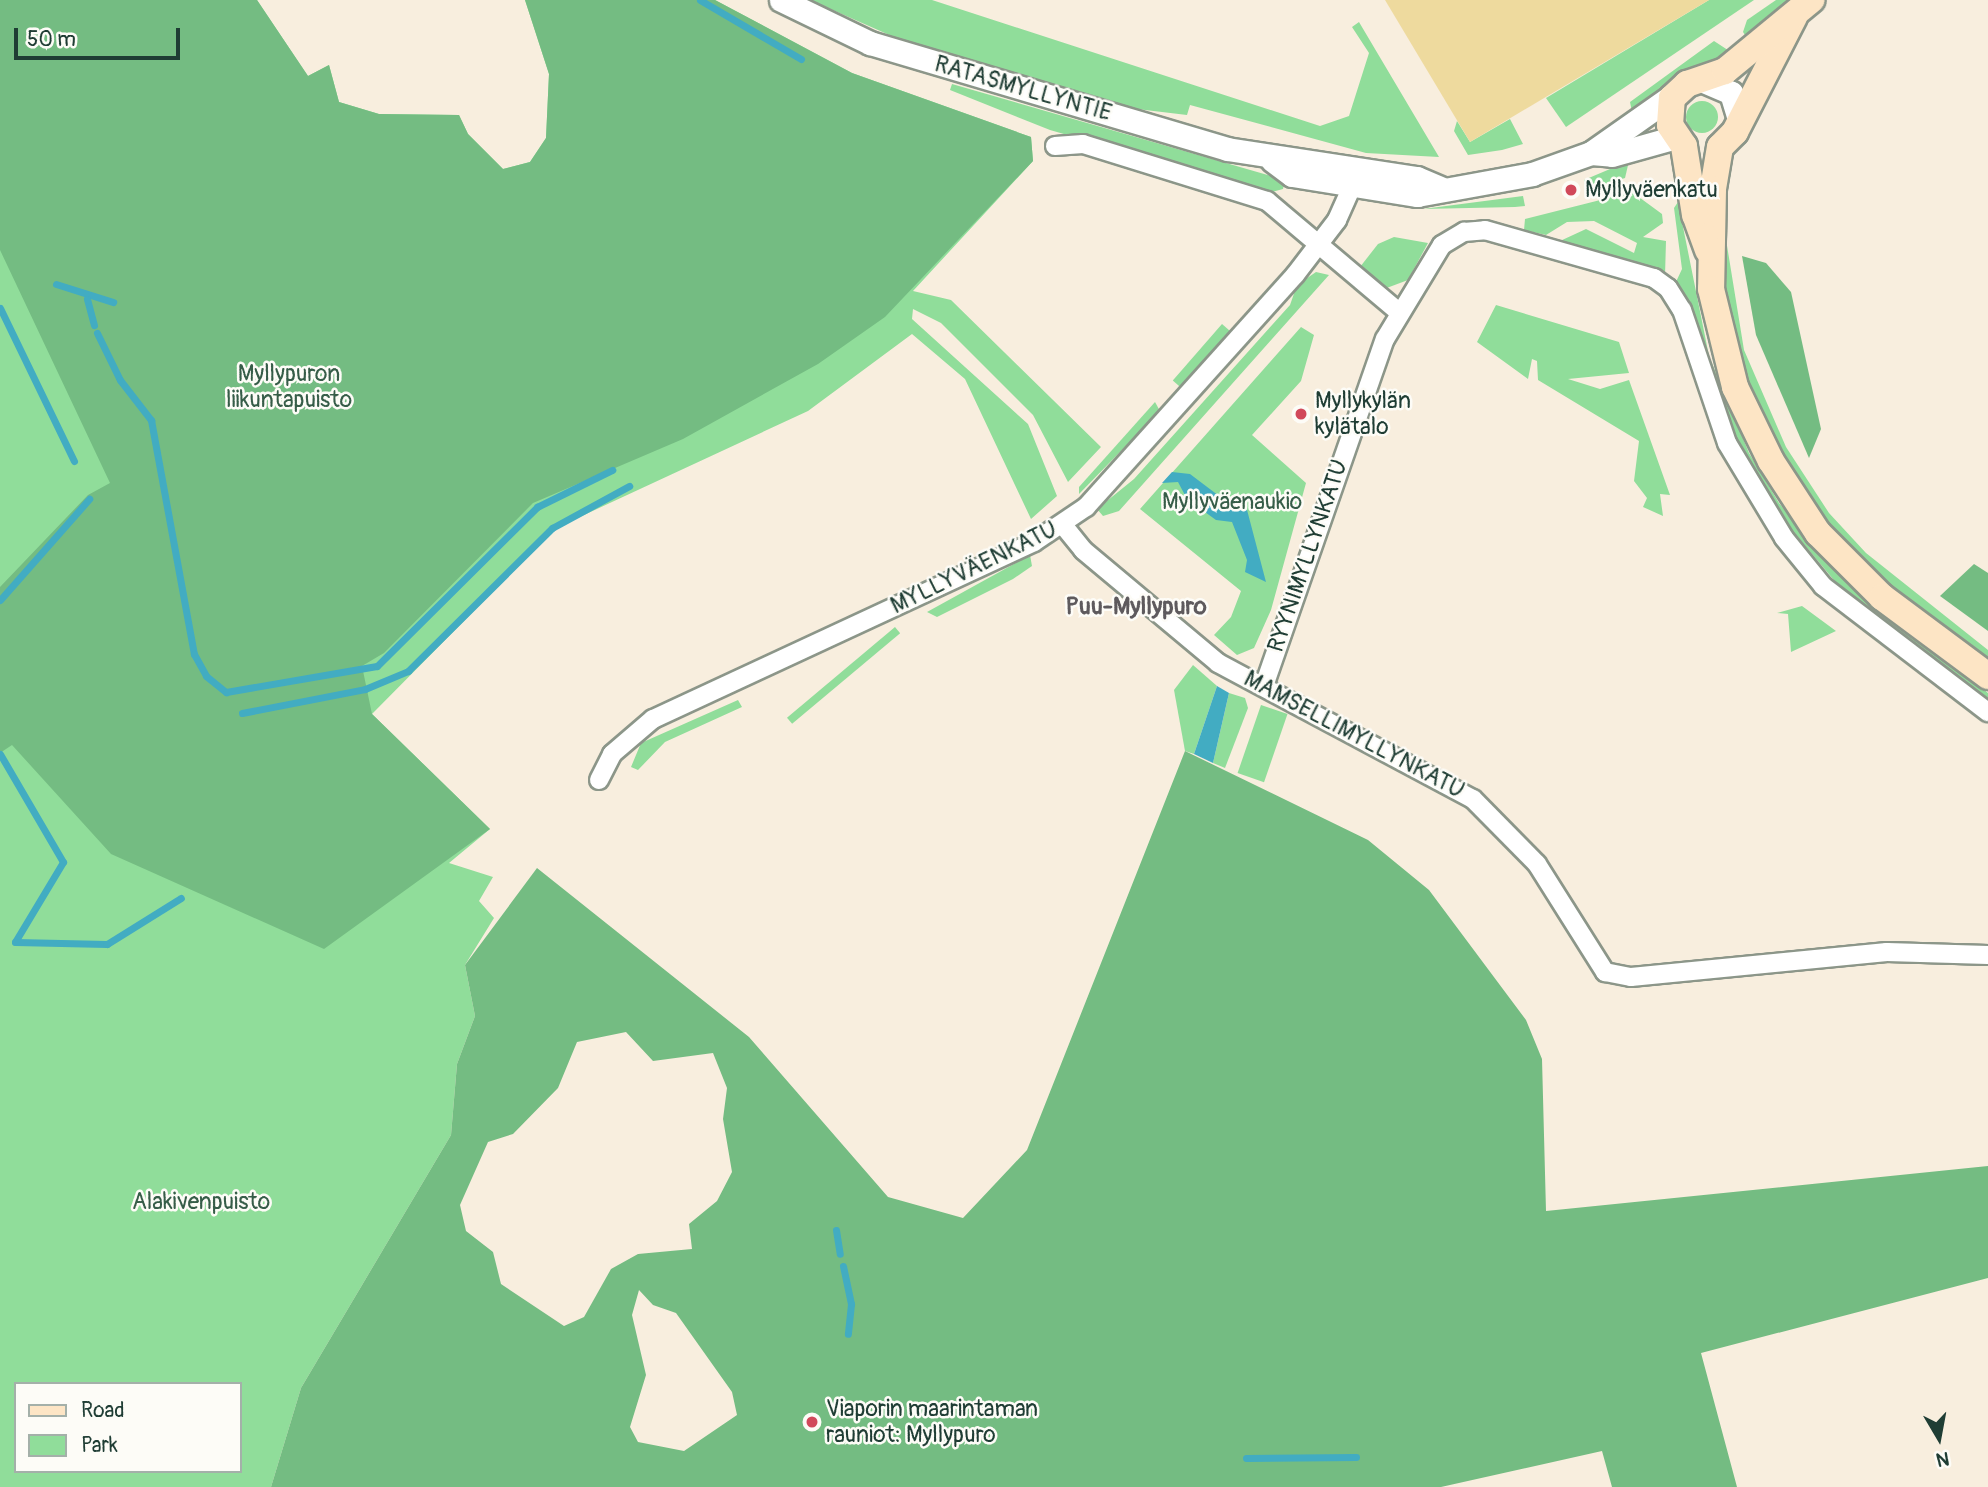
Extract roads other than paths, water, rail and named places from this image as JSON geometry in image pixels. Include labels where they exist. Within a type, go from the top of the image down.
[{"type":"main road","points":[[1708,250],[1695,215],[1680,141],[1668,112],[1676,93],[1725,71],[1802,9]]},
{"type":"main road","points":[[1802,9],[1720,147],[1708,250],[1711,289],[1735,387],[1793,499],[1882,597],[1988,676]]},
{"type":"street","name":"RATASMYLLYNTIE","points":[[781,0],[870,43],[942,66],[1272,160],[1299,158],[1356,179],[1417,195],[1440,188],[1532,174],[1591,153],[1676,93]]},
{"type":"street","points":[[1701,80],[1731,93],[1739,119]]},
{"type":"street","name":"RATASMYLLYNTIE","points":[[1591,153],[1612,155],[1680,141]]},
{"type":"street","points":[[1680,141],[1720,147]]},
{"type":"street","points":[[1055,146],[1083,144],[1267,201],[1399,312]]},
{"type":"street","name":"MYLLYVÄENKATU","points":[[599,780],[612,754],[653,719],[1063,525],[1097,497],[1320,245],[1356,179]]},
{"type":"street","name":"RYYNIMYLLYNKATU","points":[[1265,683],[1374,362],[1399,312],[1442,245],[1475,230],[1654,278],[1678,300],[1727,443],[1784,538],[1823,586],[1988,712]]},
{"type":"street","name":"MAMSELLIMYLLYNKATU","points":[[1063,525],[1083,550],[1218,663],[1265,683],[1473,799],[1537,864],[1580,939],[1605,972],[1617,977],[1887,952],[1988,955]]},
{"type":"water","points":[[1172,472],[1190,474],[1227,502],[1246,506],[1266,582],[1245,572],[1247,560],[1232,522],[1216,520],[1187,499],[1178,482],[1162,483]]},
{"type":"water","points":[[1217,686],[1229,693],[1213,763],[1194,754]]},
{"type":"waterway","points":[[700,0],[801,59]]},
{"type":"waterway","points":[[56,284],[113,302]]},
{"type":"waterway","points":[[87,299],[94,325]]},
{"type":"waterway","points":[[0,308],[74,461]]},
{"type":"waterway","points":[[97,333],[120,380],[151,420],[194,654],[206,676],[226,692],[377,666],[537,507],[612,470]]},
{"type":"waterway","points":[[242,713],[365,689],[408,671],[552,528],[629,486]]},
{"type":"waterway","points":[[0,600],[89,499]]},
{"type":"waterway","points":[[0,754],[63,862],[15,942],[107,944],[181,898]]},
{"type":"waterway","points":[[836,1230],[840,1254]]},
{"type":"waterway","points":[[843,1266],[851,1304],[848,1334]]},
{"type":"waterway","points":[[1246,1458],[1356,1457]]},
{"type":"place","name":"Myllyväenkatu","points":[[1571,190]]},
{"type":"place","name":"Myllykylän kylätalo","points":[[1301,414]]},
{"type":"place","name":"Viaporin maarintaman rauniot: Myllypuro","points":[[812,1422]]},
{"type":"district","name":"Puu-Myllypuro","points":[[1136,607]]},
{"type":"park label","name":"Myllypuron liikuntapuisto","points":[[289,387]]},
{"type":"park label","name":"Myllyväenaukio","points":[[1232,502]]},
{"type":"park label","name":"Alakivenpuisto","points":[[201,1202]]}]
